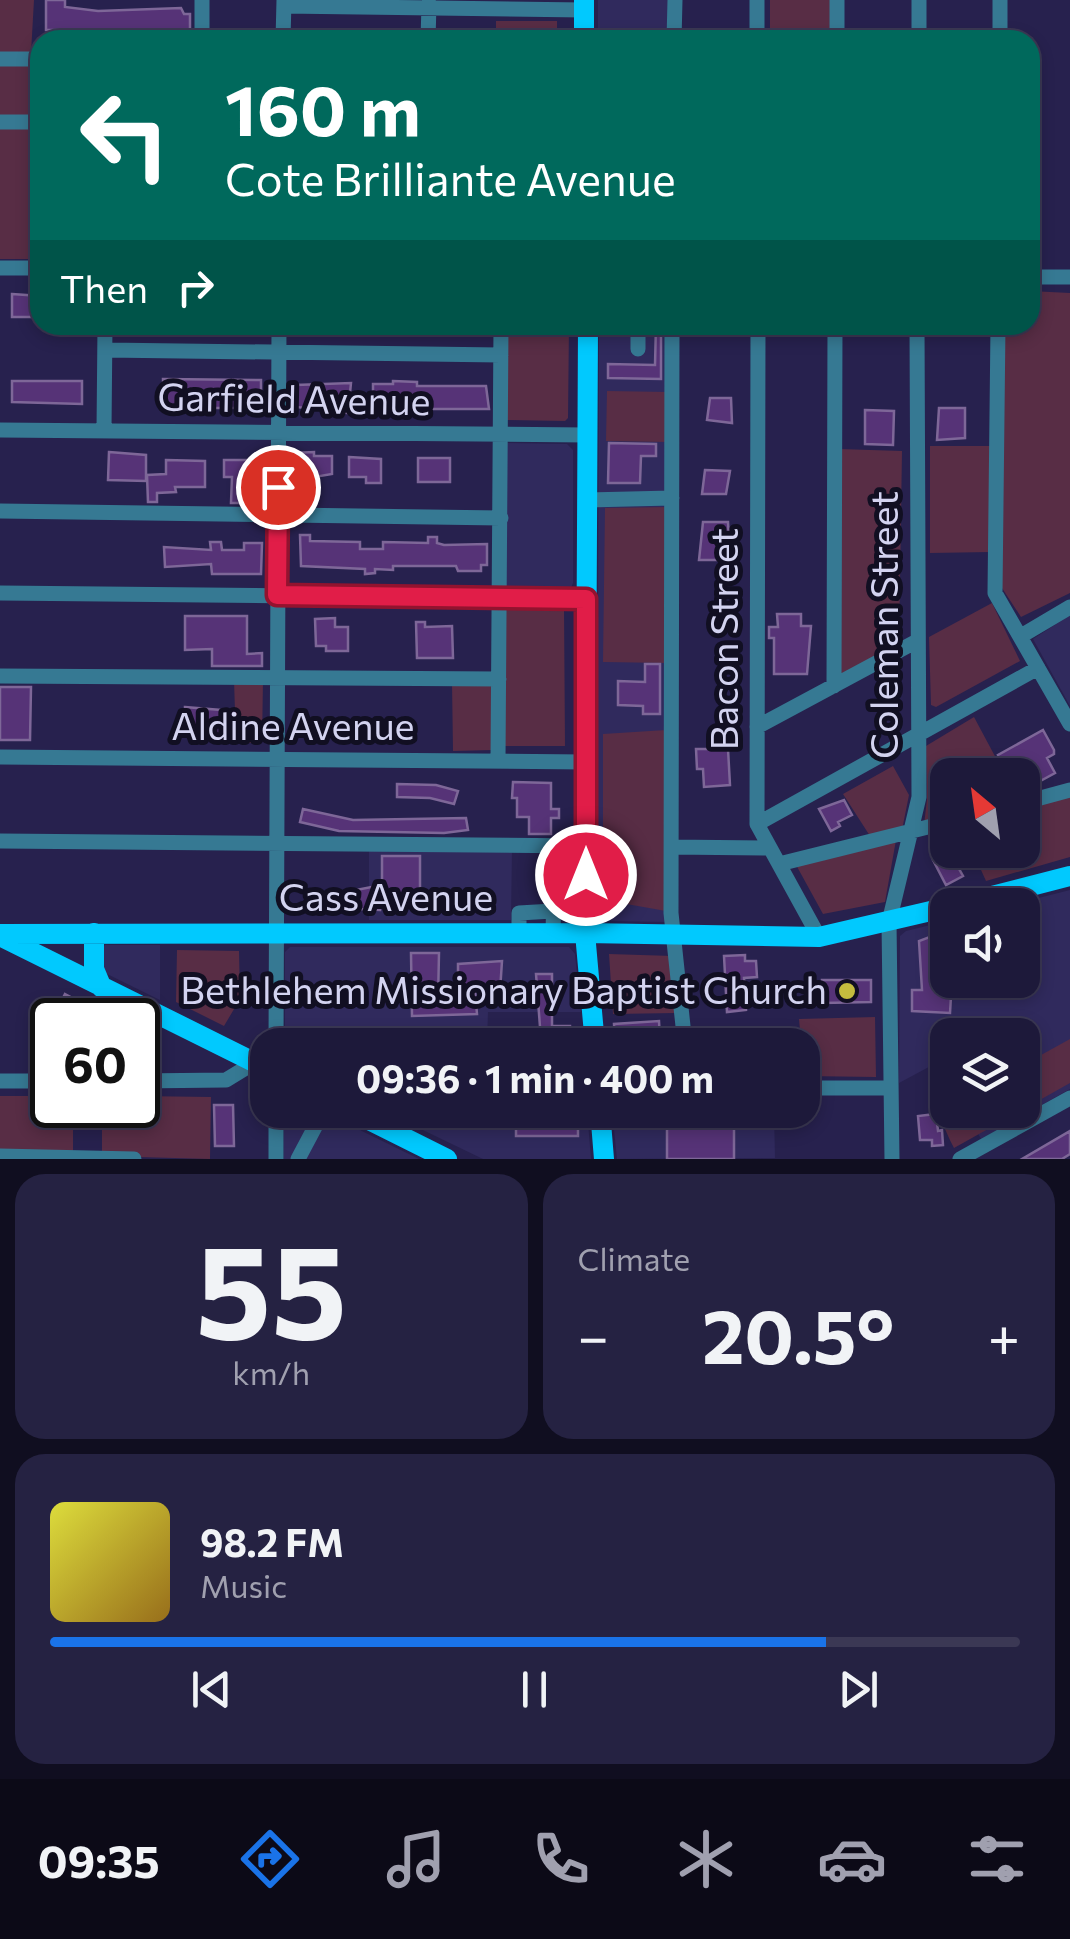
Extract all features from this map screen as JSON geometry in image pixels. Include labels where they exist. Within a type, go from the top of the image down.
[{"type":"main road","points":[[588,335],[585,933],[593,1028]]},
{"type":"main road","points":[[1023,888],[1070,876]]},
{"type":"main road","name":"Cass Avenue","points":[[0,935],[819,936],[930,912]]},
{"type":"main road","points":[[94,933],[93,960],[102,988]]},
{"type":"main road","points":[[0,935],[250,1061]]},
{"type":"main road","points":[[401,1128],[447,1159]]},
{"type":"main road","points":[[601,1128],[604,1159]]},
{"type":"street","points":[[202,0],[202,30]]},
{"type":"street","points":[[674,30],[675,0]]},
{"type":"street","points":[[757,0],[757,30]]},
{"type":"street","points":[[837,0],[837,30]]},
{"type":"street","points":[[918,30],[919,0]]},
{"type":"street","points":[[1000,0],[1000,30]]},
{"type":"street","points":[[283,30],[284,3],[584,5]]},
{"type":"street","points":[[428,30],[429,5]]},
{"type":"street","points":[[0,59],[30,59]]},
{"type":"street","points":[[0,122],[30,122]]},
{"type":"street","points":[[0,268],[30,268]]},
{"type":"street","points":[[1040,276],[1070,277]]},
{"type":"street","points":[[104,430],[105,335]]},
{"type":"street","points":[[276,1028],[278,335]]},
{"type":"street","points":[[498,761],[502,335]]},
{"type":"street","points":[[638,335],[638,349]]},
{"type":"street","points":[[672,335],[671,848],[683,1028]]},
{"type":"street","name":"Bacon Street","points":[[756,824],[758,335]]},
{"type":"street","points":[[834,686],[836,335]]},
{"type":"street","name":"Coleman Street","points":[[892,1159],[889,922],[919,797],[917,335]]},
{"type":"street","points":[[998,335],[995,594],[1070,724]]},
{"type":"street","points":[[106,350],[501,354]]},
{"type":"street","name":"Garfield Avenue","points":[[0,430],[587,436]]},
{"type":"street","points":[[587,500],[672,498]]},
{"type":"street","points":[[0,511],[501,518]]},
{"type":"street","points":[[0,593],[586,599]]},
{"type":"street","points":[[1021,636],[1070,608]]},
{"type":"street","points":[[757,727],[917,641]]},
{"type":"street","points":[[819,936],[756,824],[1038,668]]},
{"type":"street","points":[[0,676],[499,679]]},
{"type":"street","name":"Aldine Avenue","points":[[0,757],[586,762]]},
{"type":"street","points":[[1040,798],[1070,790]]},
{"type":"street","points":[[779,864],[930,827]]},
{"type":"street","points":[[0,841],[586,846]]},
{"type":"street","points":[[553,934],[555,846]]},
{"type":"street","points":[[671,848],[770,848]]},
{"type":"street","points":[[519,934],[519,913],[554,911]]},
{"type":"street","points":[[160,1081],[226,1080],[250,1070]]},
{"type":"street","points":[[0,1081],[30,1081]]},
{"type":"street","points":[[820,1088],[889,1088]]},
{"type":"street","points":[[960,1159],[1070,1098]]},
{"type":"street","points":[[276,1128],[276,1159]]},
{"type":"street","points":[[298,1159],[314,1128]]},
{"type":"street","points":[[0,1156],[134,1159]]},
{"type":"shaded area","points":[[0,0],[34,0],[30,53],[0,53]]},
{"type":"shaded area","points":[[598,0],[673,0],[672,30],[598,30]]},
{"type":"shaded area","points":[[770,0],[834,0],[834,30],[770,30]]},
{"type":"shaded area","points":[[496,21],[557,21],[557,30],[496,30]]},
{"type":"shaded area","points":[[0,62],[30,63],[30,116],[0,116]]},
{"type":"shaded area","points":[[0,126],[30,127],[30,259],[0,259]]},
{"type":"shaded area","points":[[1040,292],[1070,293],[1070,593],[1021,617],[1002,588],[1002,335],[1040,335]]},
{"type":"shaded area","points":[[504,335],[569,335],[568,418],[504,420]]},
{"type":"shaded area","points":[[599,335],[670,335],[668,922],[602,921],[597,914]]},
{"type":"shaded area","points":[[607,391],[668,392],[667,442],[606,441]]},
{"type":"shaded area","points":[[503,443],[567,444],[573,450],[571,588],[503,589]]},
{"type":"shaded area","points":[[930,446],[993,446],[991,552],[930,553]]},
{"type":"shaded area","points":[[839,449],[902,451],[899,644],[844,675],[838,671]]},
{"type":"shaded area","points":[[668,507],[667,663],[603,662],[605,508]]},
{"type":"shaded area","points":[[992,603],[1020,661],[936,707],[931,705],[929,637]]},
{"type":"shaded area","points":[[503,607],[564,607],[565,746],[502,746]]},
{"type":"shaded area","points":[[1070,615],[1070,706],[1033,639]]},
{"type":"shaded area","points":[[234,680],[263,680],[262,743],[236,743]]},
{"type":"shaded area","points":[[452,683],[494,683],[493,750],[453,751]]},
{"type":"shaded area","points":[[974,717],[996,758],[930,758],[930,823],[924,825],[927,799],[926,746]]},
{"type":"shaded area","points":[[666,730],[666,911],[615,902],[614,885],[603,886],[603,734]]},
{"type":"shaded area","points":[[893,766],[909,795],[902,830],[870,836],[843,794]]},
{"type":"shaded area","points":[[1070,795],[1070,857],[1040,866],[1040,802]]},
{"type":"shaded area","points":[[896,840],[885,902],[823,914],[795,863]]},
{"type":"shaded area","points":[[369,848],[512,849],[511,920],[369,920]]},
{"type":"shaded area","points":[[980,868],[1032,868],[986,881]]},
{"type":"shaded area","points":[[1070,890],[1070,1089],[1040,1106],[1040,1018],[930,1018],[930,1066],[899,1083],[900,936],[930,925],[930,998],[1040,998],[1040,898]]},
{"type":"shaded area","points":[[105,945],[160,945],[160,998],[105,973],[101,951]]},
{"type":"shaded area","points":[[290,947],[569,947],[575,954],[581,1012],[488,1012],[488,1028],[285,1028],[285,952]]},
{"type":"shaded area","points":[[177,950],[239,951],[240,999],[224,1026],[176,1002]]},
{"type":"shaded area","points":[[609,954],[673,956],[677,1013],[613,1014]]},
{"type":"shaded area","points":[[875,1017],[876,1077],[820,1076],[820,1028],[800,1028],[799,1019]]},
{"type":"shaded area","points":[[1070,1039],[1070,1083],[1040,1100],[1040,1056]]},
{"type":"shaded area","points":[[0,1096],[30,1096],[30,1128],[73,1128],[73,1151],[0,1151]]},
{"type":"shaded area","points":[[160,1096],[211,1097],[210,1159],[102,1156],[102,1128],[160,1128]]},
{"type":"shaded area","points":[[284,1128],[356,1128],[419,1159],[284,1159]]},
{"type":"shaded area","points":[[419,1128],[588,1128],[591,1159],[483,1159]]},
{"type":"shaded area","points":[[614,1128],[774,1128],[775,1158],[617,1159]]},
{"type":"shaded area","points":[[946,1128],[990,1128],[954,1148]]},
{"type":"shaded area","points":[[975,1128],[1001,1128],[981,1139]]},
{"type":"building","points":[[46,0],[65,0],[65,7],[98,11],[181,8],[184,14],[190,14],[190,30],[46,30]]},
{"type":"building","points":[[12,294],[30,295],[30,317],[12,317]]},
{"type":"building","points":[[656,335],[661,335],[661,379],[608,378],[608,364],[655,365]]},
{"type":"building","points":[[163,379],[261,380],[261,408],[164,408]]},
{"type":"building","points":[[12,381],[82,381],[82,404],[12,402]]},
{"type":"building","points":[[417,382],[417,386],[486,386],[489,409],[373,409],[373,384]]},
{"type":"building","points":[[351,383],[348,413],[296,407],[296,385]]},
{"type":"building","points":[[710,398],[731,398],[732,423],[707,420]]},
{"type":"building","points":[[939,408],[965,408],[965,438],[937,440]]},
{"type":"building","points":[[865,410],[894,411],[893,445],[865,444]]},
{"type":"building","points":[[609,443],[656,444],[656,456],[641,456],[640,483],[608,483]]},
{"type":"building","points":[[109,452],[146,455],[146,481],[108,480]]},
{"type":"building","points":[[314,452],[314,456],[332,456],[332,474],[314,477],[314,498],[293,498],[292,453]]},
{"type":"building","points":[[349,457],[381,459],[381,483],[366,483],[366,477],[349,477]]},
{"type":"building","points":[[418,458],[450,458],[450,482],[418,482]]},
{"type":"building","points":[[166,460],[205,461],[205,487],[175,487],[176,492],[157,493],[157,502],[148,502],[147,475],[166,474]]},
{"type":"building","points":[[224,460],[251,460],[251,469],[245,469],[246,491],[256,492],[256,503],[231,503],[232,477],[224,477]]},
{"type":"building","points":[[705,470],[730,471],[726,494],[702,494]]},
{"type":"building","points":[[703,522],[728,522],[730,560],[699,560]]},
{"type":"building","points":[[300,535],[310,535],[310,541],[360,542],[360,549],[383,549],[383,542],[428,543],[428,537],[437,537],[437,543],[444,545],[487,544],[487,565],[481,565],[481,571],[458,571],[456,566],[393,566],[393,570],[375,569],[375,573],[365,574],[365,569],[301,566]]},
{"type":"building","points":[[210,542],[221,542],[222,550],[244,550],[244,543],[262,543],[261,574],[212,574],[211,564],[165,567],[164,547],[211,550]]},
{"type":"building","points":[[777,614],[801,614],[801,626],[811,626],[807,674],[774,674],[774,638],[769,638],[769,627],[778,627]]},
{"type":"building","points":[[185,616],[247,616],[247,654],[262,653],[262,666],[212,666],[212,649],[185,650]]},
{"type":"building","points":[[335,618],[335,627],[348,627],[348,651],[326,651],[326,646],[316,646],[315,619]]},
{"type":"building","points":[[416,622],[425,622],[425,627],[452,626],[453,658],[417,658]]},
{"type":"building","points":[[645,664],[660,664],[660,714],[643,714],[643,706],[618,705],[618,681],[645,682]]},
{"type":"building","points":[[0,687],[31,687],[30,740],[0,740]]},
{"type":"building","points":[[185,707],[233,711],[234,734],[186,735]]},
{"type":"building","points":[[1043,730],[1054,750],[1047,758],[1055,773],[1040,781],[1040,758],[998,755]]},
{"type":"building","points":[[696,749],[728,749],[730,785],[704,787],[703,769],[697,769]]},
{"type":"building","points":[[513,782],[551,783],[551,809],[559,809],[559,818],[551,818],[551,834],[529,834],[529,817],[517,817]]},
{"type":"building","points":[[397,784],[436,785],[458,791],[454,804],[430,798],[397,797]]},
{"type":"building","points":[[844,800],[852,815],[831,831],[819,809]]},
{"type":"building","points":[[303,809],[353,820],[466,818],[468,830],[339,831],[300,822]]},
{"type":"building","points":[[382,856],[420,856],[420,896],[380,896],[380,910],[356,909],[356,890],[382,885]]},
{"type":"building","points":[[937,868],[959,868],[963,876],[946,885]]},
{"type":"building","points":[[930,937],[930,998],[951,998],[950,1013],[912,1011],[912,990],[922,990],[919,941]]},
{"type":"building","points":[[411,953],[439,953],[438,1001],[458,1001],[458,964],[502,961],[500,991],[475,991],[477,1014],[412,1016]]},
{"type":"building","points":[[745,955],[745,961],[756,961],[757,977],[744,978],[746,1010],[727,1012],[724,956]]},
{"type":"building","points":[[536,974],[552,974],[552,1026],[570,1028],[540,1028]]},
{"type":"building","name":"Bethlehem Missionary Baptist Church","points":[[822,980],[871,980],[871,1002],[823,1003]]},
{"type":"building","points":[[659,1021],[659,1028],[614,1028],[614,1024]]},
{"type":"building","points":[[214,1105],[233,1105],[234,1146],[215,1146]]},
{"type":"building","points":[[930,1115],[930,1128],[942,1130],[943,1145],[932,1146],[932,1140],[920,1140],[918,1116]]},
{"type":"building","points":[[516,1128],[578,1128],[578,1136],[516,1136]]},
{"type":"building","points":[[667,1128],[734,1128],[734,1159],[667,1159]]},
{"type":"building","points":[[1070,1131],[1070,1154],[1062,1159],[1022,1159]]},
{"type":"place","name":"Bethlehem Missionary Baptist Church","points":[[847,991]]},
{"type":"route","points":[[278,487],[277,595],[586,599],[586,875]]}]
